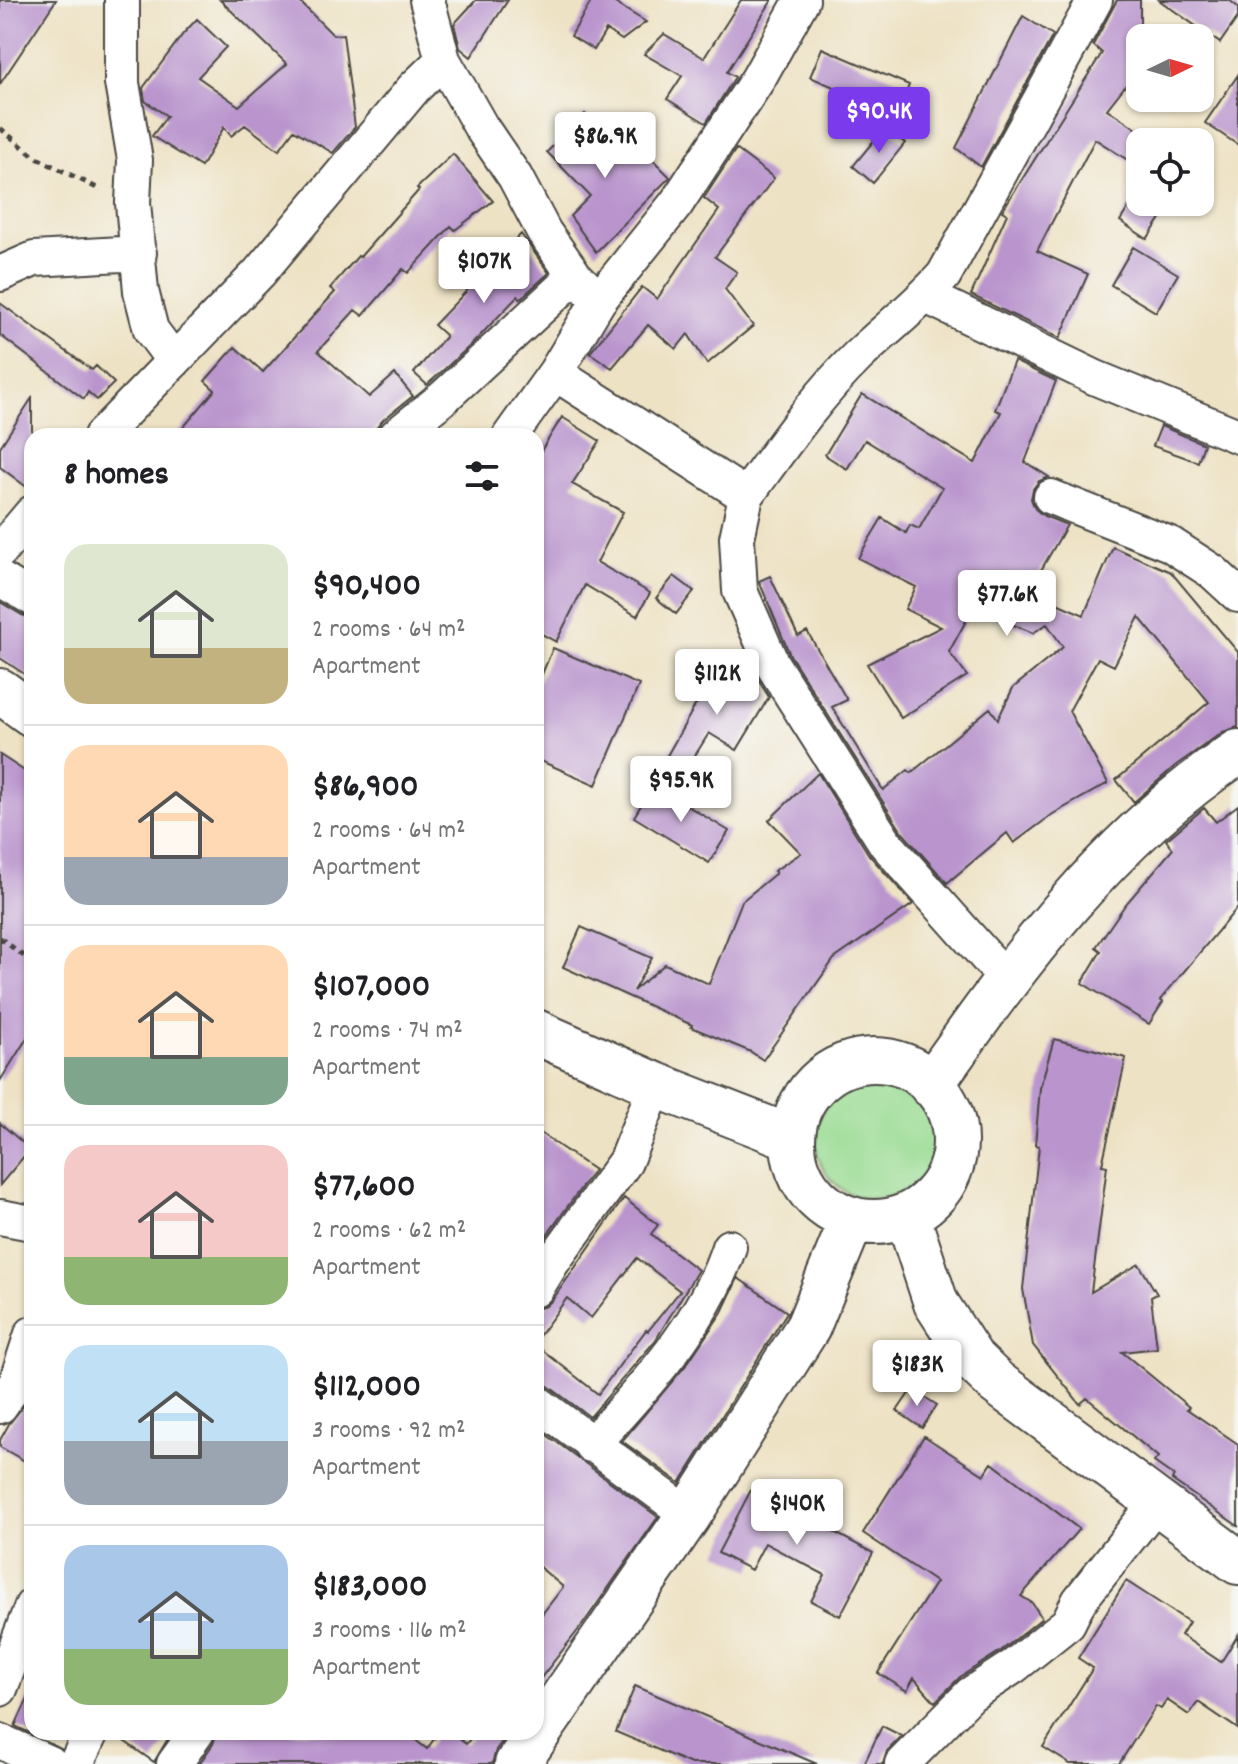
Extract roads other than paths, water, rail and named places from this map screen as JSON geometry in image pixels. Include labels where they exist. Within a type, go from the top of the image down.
[{"type":"main road","points":[[0,691],[24,708]]},
{"type":"main road","points":[[931,1085],[1006,979],[1086,884],[1126,842],[1174,799],[1238,752]]},
{"type":"main road","points":[[544,1036],[656,1085],[792,1138]]},
{"type":"main road","points":[[875,1059],[900,1063],[922,1075],[931,1085],[942,1096],[953,1121],[954,1149],[947,1177],[930,1199],[907,1215],[880,1222],[852,1220],[827,1208],[807,1188],[795,1163],[792,1138],[797,1113],[810,1090],[828,1073],[851,1062],[875,1059]]},
{"type":"main road","points":[[907,1215],[936,1303],[973,1360],[997,1383],[1238,1562]]},
{"type":"main road","points":[[544,1725],[689,1515],[808,1327],[852,1220]]},
{"type":"main road","points":[[517,1764],[534,1740]]},
{"type":"street","points":[[122,0],[122,83],[135,160],[133,203],[141,291],[151,330],[174,361]]},
{"type":"street","points":[[427,0],[443,60],[481,127],[515,177],[544,232],[575,276],[599,300]]},
{"type":"street","points":[[516,428],[555,373],[599,300],[676,204],[758,79],[802,0]]},
{"type":"street","points":[[1006,979],[886,844],[772,664],[740,591],[737,538],[746,496],[822,397],[858,357],[926,296],[944,275],[1095,0]]},
{"type":"street","points":[[109,428],[259,273],[414,88],[443,60]]},
{"type":"street","points":[[0,274],[34,259],[139,253]]},
{"type":"street","points":[[406,428],[444,397],[575,276]]},
{"type":"street","points":[[926,296],[1096,378],[1238,436]]},
{"type":"street","points":[[555,373],[746,496]]},
{"type":"street","points":[[1051,497],[1170,544],[1213,572],[1238,595]]},
{"type":"street","points":[[0,551],[24,522]]},
{"type":"street","points":[[0,579],[24,593]]},
{"type":"street","points":[[544,1276],[625,1162],[656,1085]]},
{"type":"street","points":[[0,1217],[24,1222]]},
{"type":"street","points":[[591,1445],[642,1389],[684,1333],[722,1268],[729,1247]]},
{"type":"street","points":[[0,1406],[16,1383],[24,1358]]},
{"type":"street","points":[[544,1408],[689,1515]]},
{"type":"street","points":[[902,1764],[971,1694],[1014,1666],[1068,1623],[1079,1601],[1157,1502]]},
{"type":"street","points":[[0,1689],[24,1627]]},
{"type":"street","points":[[76,1764],[87,1740]]},
{"type":"street","points":[[174,1764],[191,1740]]},
{"type":"street","points":[[0,1741],[51,1764]]}]
